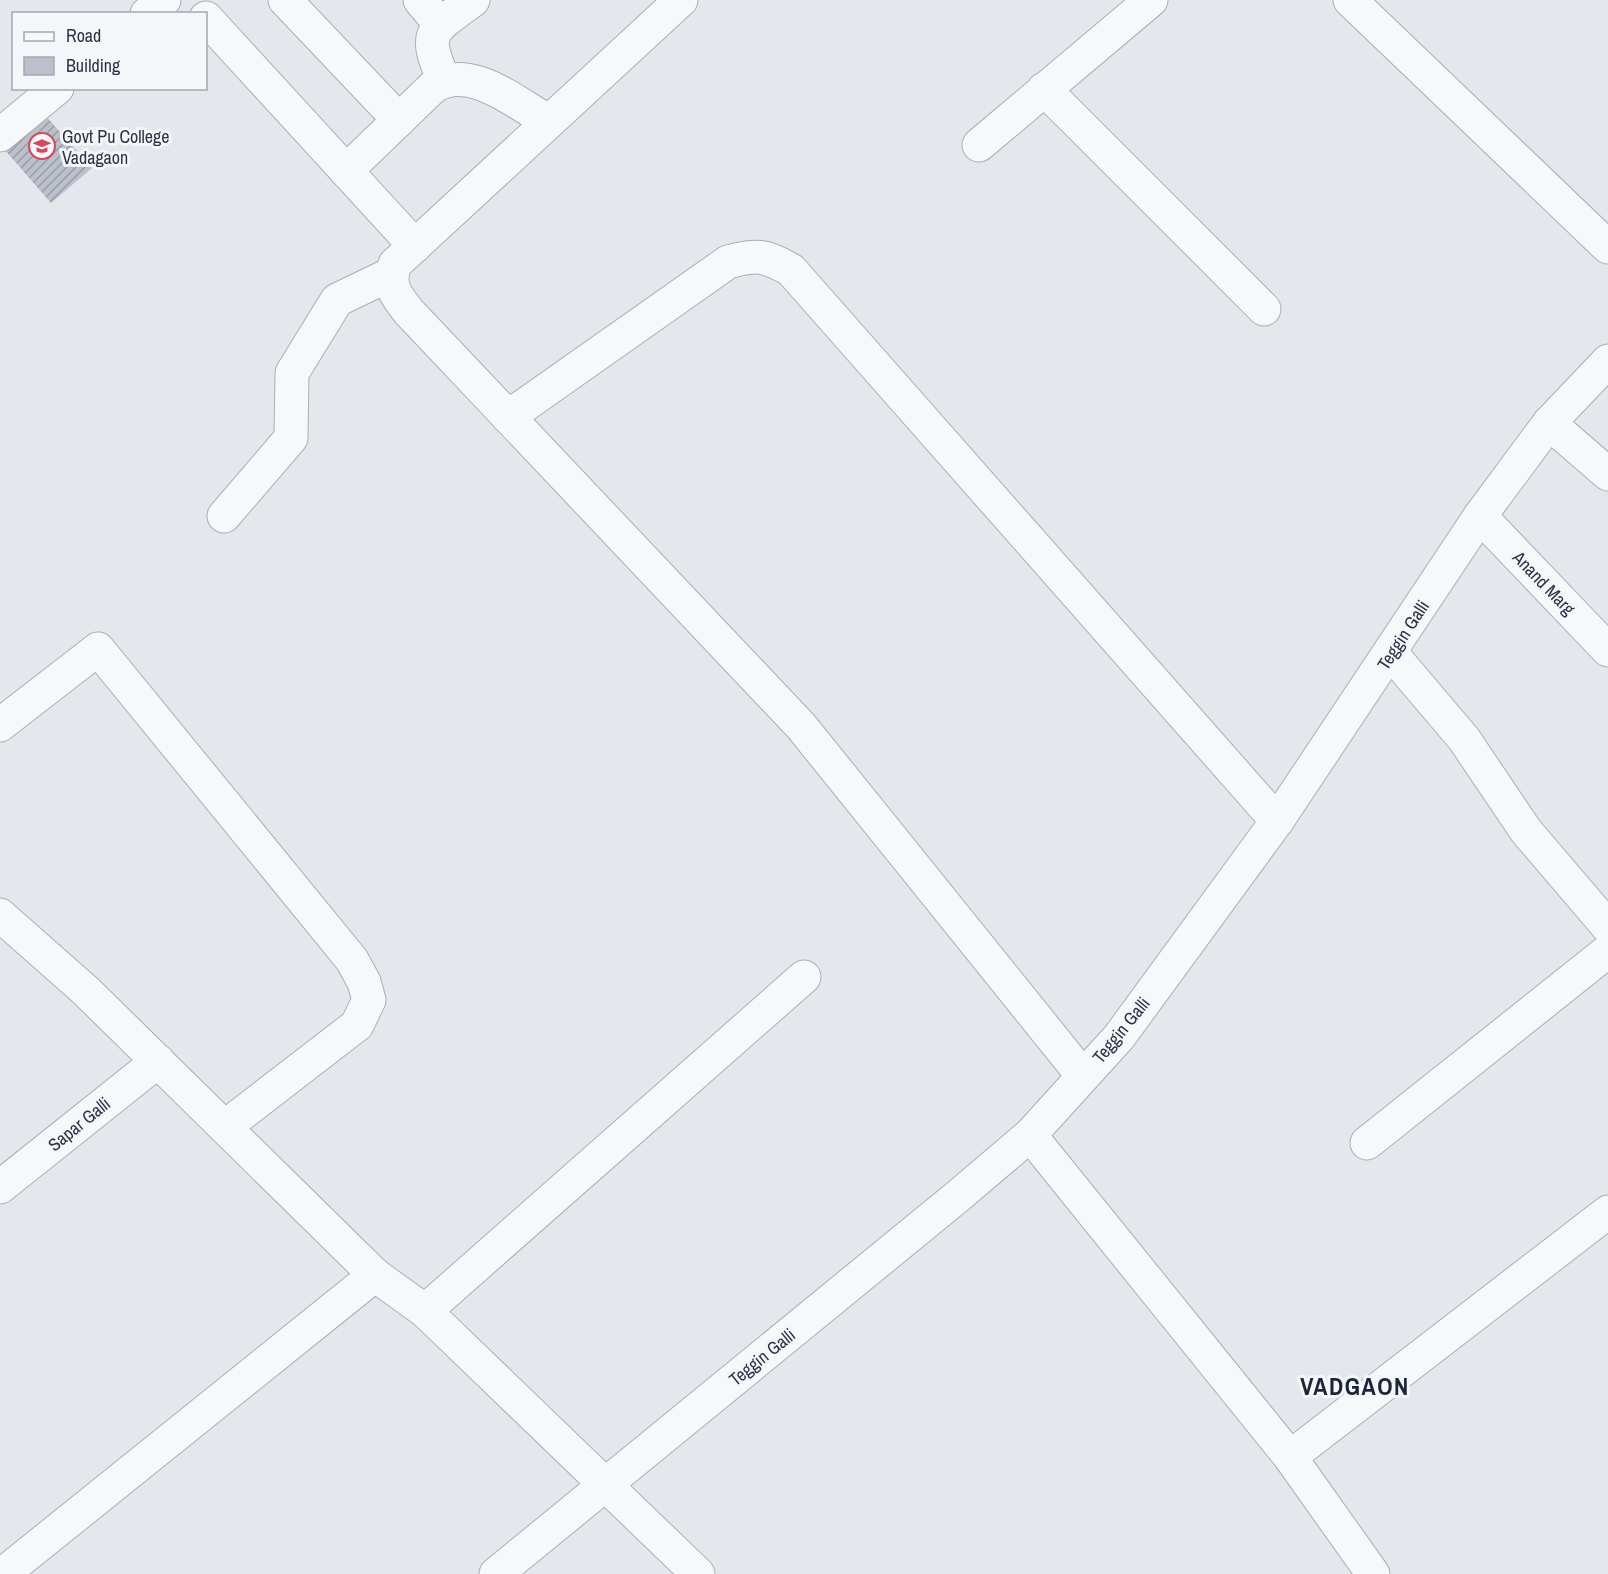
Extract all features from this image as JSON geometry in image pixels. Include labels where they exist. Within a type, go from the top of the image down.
[{"type":"street","points":[[149,12],[164,0]]},
{"type":"street","points":[[189,0],[199,12]]},
{"type":"street","points":[[285,0],[399,120]]},
{"type":"street","points":[[444,80],[432,54],[430,12],[473,0]]},
{"type":"street","points":[[681,0],[395,264],[391,274],[393,292],[409,312],[801,726],[1083,1076]]},
{"type":"street","points":[[979,145],[1151,0]]},
{"type":"street","points":[[1350,0],[1608,248]]},
{"type":"street","points":[[207,19],[414,246]]},
{"type":"street","points":[[346,171],[444,80],[461,77],[486,86],[548,121]]},
{"type":"street","points":[[1044,89],[1264,309]]},
{"type":"street","points":[[0,135],[55,90]]},
{"type":"street","points":[[508,417],[728,262],[753,255],[771,258],[792,270],[1276,822]]},
{"type":"street","points":[[224,516],[291,438],[292,373],[337,300],[391,274]]},
{"type":"street","name":"Teggin Galli","points":[[496,1574],[1030,1135],[1119,1037],[1276,822],[1391,653],[1480,516],[1549,423],[1608,361]]},
{"type":"street","points":[[1549,423],[1608,474]]},
{"type":"street","name":"Anand Marg","points":[[1480,516],[1608,650]]},
{"type":"street","points":[[0,725],[98,649],[352,960],[364,982],[369,1000],[357,1025],[226,1126]]},
{"type":"street","points":[[1391,653],[1464,739],[1526,831],[1608,927]]},
{"type":"street","points":[[0,915],[86,991],[226,1126],[375,1275],[426,1311],[698,1574]]},
{"type":"street","points":[[1367,1143],[1608,951]]},
{"type":"street","points":[[426,1311],[804,976]]},
{"type":"street","name":"Sapar Galli","points":[[0,1187],[158,1061]]},
{"type":"street","points":[[1030,1135],[1290,1457],[1373,1574]]},
{"type":"street","points":[[1290,1457],[1608,1212]]},
{"type":"street","points":[[3,1574],[375,1275]]},
{"type":"building","points":[[44,114],[92,168],[51,203],[4,149]]},
{"type":"place","name":"Govt Pu College Vadagaon","points":[[42,146]]},
{"type":"district","name":"VADGAON","points":[[1355,1386]]}]
